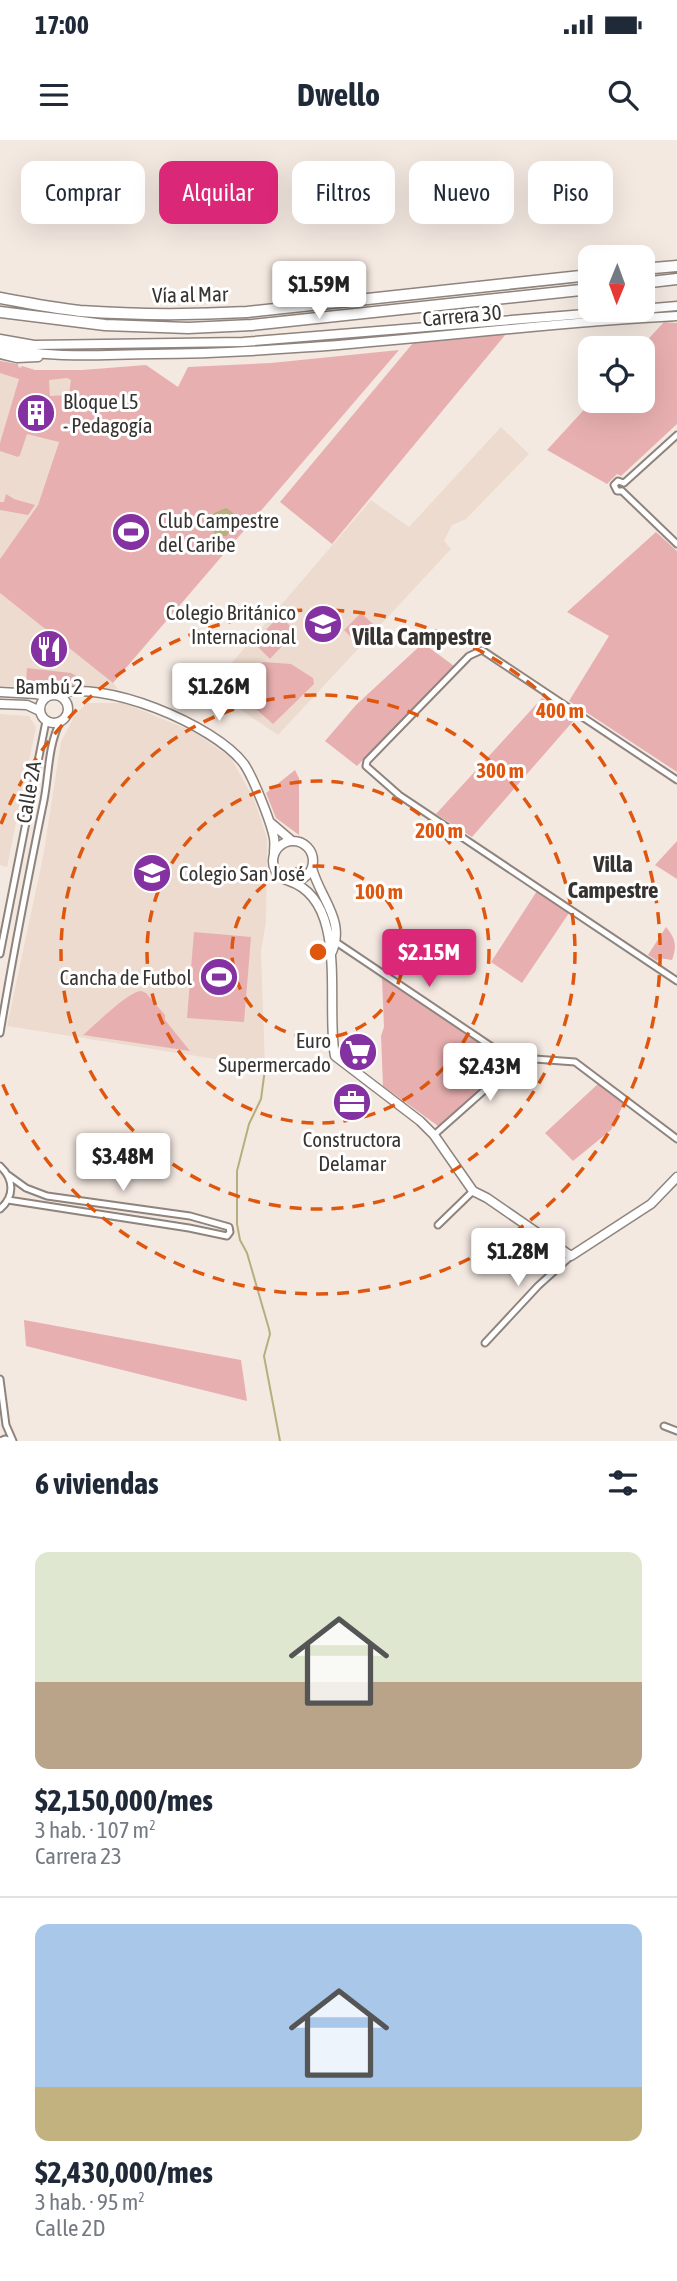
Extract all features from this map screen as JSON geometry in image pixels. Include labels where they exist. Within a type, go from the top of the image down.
[{"type":"highway","points":[[655,268],[677,265]]},
{"type":"highway","name":"Vía al Mar","points":[[0,298],[77,310],[212,314],[578,276]]},
{"type":"highway","points":[[655,282],[677,279]]},
{"type":"highway","name":"Vía al Mar","points":[[0,312],[94,324],[188,328],[252,325],[578,290]]},
{"type":"main road","points":[[655,308],[677,306]]},
{"type":"main road","name":"Carrera 30","points":[[0,339],[34,345],[243,342],[578,315]]},
{"type":"main road","name":"Carrera 30","points":[[0,346],[63,356],[240,353],[515,327],[677,316]]},
{"type":"main road","points":[[0,333],[29,341],[61,345]]},
{"type":"main road","points":[[0,354],[17,358],[63,356]]},
{"type":"main road","points":[[40,711],[42,701],[50,696],[72,691],[128,698],[183,720],[223,742],[244,765],[269,821],[274,838],[273,861],[277,874],[302,885],[317,901],[333,940]]},
{"type":"main road","points":[[0,692],[61,697],[68,706]]},
{"type":"main road","points":[[0,704],[27,705],[40,711],[46,721],[60,722],[66,717],[68,706],[79,697],[92,693]]},
{"type":"main road","points":[[269,821],[292,841],[309,849],[313,858],[310,872],[301,880],[289,881]]},
{"type":"main road","points":[[274,854],[281,845],[292,841]]},
{"type":"main road","points":[[312,867],[317,884],[331,908],[333,940],[330,956],[335,1056],[420,1121],[434,1135],[473,1191],[571,1256],[651,1204],[677,1177]]},
{"type":"street","points":[[677,435],[619,490],[677,544]]},
{"type":"street","points":[[677,780],[481,650],[469,656],[367,761],[366,766],[399,795],[677,981]]},
{"type":"street","name":"Calle 2A","points":[[0,954],[46,721]]},
{"type":"street","name":"Calle 2A","points":[[0,1033],[18,925],[45,797],[53,741],[60,722]]},
{"type":"street","points":[[333,940],[507,1057],[510,1062],[505,1072],[434,1135]]},
{"type":"street","points":[[507,1057],[575,1062],[677,1139]]},
{"type":"street","points":[[0,1166],[26,1188],[47,1196],[190,1216],[229,1227],[230,1232],[227,1236],[8,1200]]},
{"type":"street","points":[[0,1209],[8,1200],[11,1188],[8,1175]]},
{"type":"street","points":[[438,1225],[473,1191]]},
{"type":"street","points":[[485,1343],[538,1286],[571,1256]]},
{"type":"street","points":[[0,1379],[6,1425],[13,1441],[1,1441]]},
{"type":"street","points":[[664,1426],[677,1431]]},
{"type":"shaded area","points":[[664,322],[677,323],[677,424],[621,476],[617,474],[607,484],[547,450],[581,413],[655,413],[655,336],[651,336]]},
{"type":"shaded area","points":[[506,334],[332,544],[280,502],[413,343]]},
{"type":"shaded area","name":"Club Campestre del Caribe","points":[[399,350],[113,683],[0,593],[0,559],[38,505],[59,442],[27,434],[18,457],[0,451],[19,379],[0,373],[0,361],[35,370],[82,370],[146,365],[178,387],[188,367],[271,363]],"holes":[[[49,380],[71,380],[69,395],[50,396]],[[28,399],[44,399],[44,408],[51,413],[43,426],[35,421],[26,427],[20,414],[28,409]]]},
{"type":"shaded area","points":[[0,360],[35,370],[82,370],[38,505],[0,559]]},
{"type":"shaded area","name":"Colegio Británico Internacional","points":[[501,427],[529,454],[466,519],[452,525],[444,541],[451,549],[278,735],[232,704],[219,700],[200,700],[371,500],[409,527]]},
{"type":"shaded area","points":[[6,494],[35,505],[28,515],[0,510],[0,502],[4,502]]},
{"type":"shaded area","points":[[226,508],[235,515],[239,525],[226,536],[218,536],[210,519],[214,513]]},
{"type":"shaded area","points":[[656,532],[677,551],[677,772],[569,701],[609,636],[567,612]]},
{"type":"shaded area","points":[[0,593],[113,683],[118,689],[0,686]]},
{"type":"shaded area","points":[[361,613],[373,624],[355,641],[344,630]]},
{"type":"shaded area","points":[[279,616],[296,631],[270,659],[254,643]]},
{"type":"shaded area","points":[[423,643],[454,666],[357,766],[325,741],[356,705]]},
{"type":"shaded area","points":[[264,662],[291,664],[313,678],[314,684],[273,724],[232,688],[238,674]]},
{"type":"shaded area","points":[[27,668],[71,673],[82,679],[84,686],[26,685]]},
{"type":"shaded area","points":[[542,698],[575,719],[472,837],[436,814]]},
{"type":"shaded area","name":"Colegio San José","points":[[87,703],[124,703],[194,732],[231,758],[254,799],[267,838],[266,922],[261,951],[265,1067],[7,1026],[43,857],[61,742],[75,715]]},
{"type":"shaded area","points":[[0,714],[29,716],[36,727],[7,867],[0,865]]},
{"type":"shaded area","points":[[295,770],[299,778],[299,835],[276,818],[266,793]]},
{"type":"shaded area","points":[[677,841],[677,879],[655,865]]},
{"type":"shaded area","points":[[537,891],[569,913],[522,983],[491,962]]},
{"type":"shaded area","points":[[666,927],[675,943],[674,955],[672,960],[659,958],[657,961],[648,955]]},
{"type":"shaded area","name":"Cancha de Futbol","points":[[194,932],[251,937],[244,1022],[187,1018]]},
{"type":"shaded area","points":[[382,978],[504,1060],[504,1065],[443,1125],[438,1126],[383,1086]]},
{"type":"shaded area","points":[[141,991],[146,993],[165,1015],[165,1020],[190,1051],[83,1035],[121,1002]]},
{"type":"shaded area","points":[[599,1083],[624,1103],[611,1130],[573,1161],[545,1133]]},
{"type":"shaded area","points":[[24,1320],[241,1360],[247,1401],[26,1346]]},
{"type":"waterway","points":[[265,1069],[261,1099],[249,1124],[237,1171],[237,1224],[270,1334],[264,1356],[280,1441]]},
{"type":"place","name":"Bloque L5 - Pedagogía","points":[[36,413]]},
{"type":"place","name":"Club Campestre del Caribe","points":[[131,532]]},
{"type":"place","name":"Colegio Británico Internacional","points":[[323,624]]},
{"type":"place","name":"Bambú 2","points":[[49,649]]},
{"type":"place","name":"Colegio San José","points":[[152,873]]},
{"type":"place","name":"Cancha de Futbol","points":[[219,977]]},
{"type":"place","name":"Euro Supermercado","points":[[358,1052]]},
{"type":"place","name":"Constructora Delamar","points":[[352,1102]]},
{"type":"district","name":"Villa Campestre","points":[[422,636]]},
{"type":"district","name":"Villa Campestre","points":[[613,877]]}]
